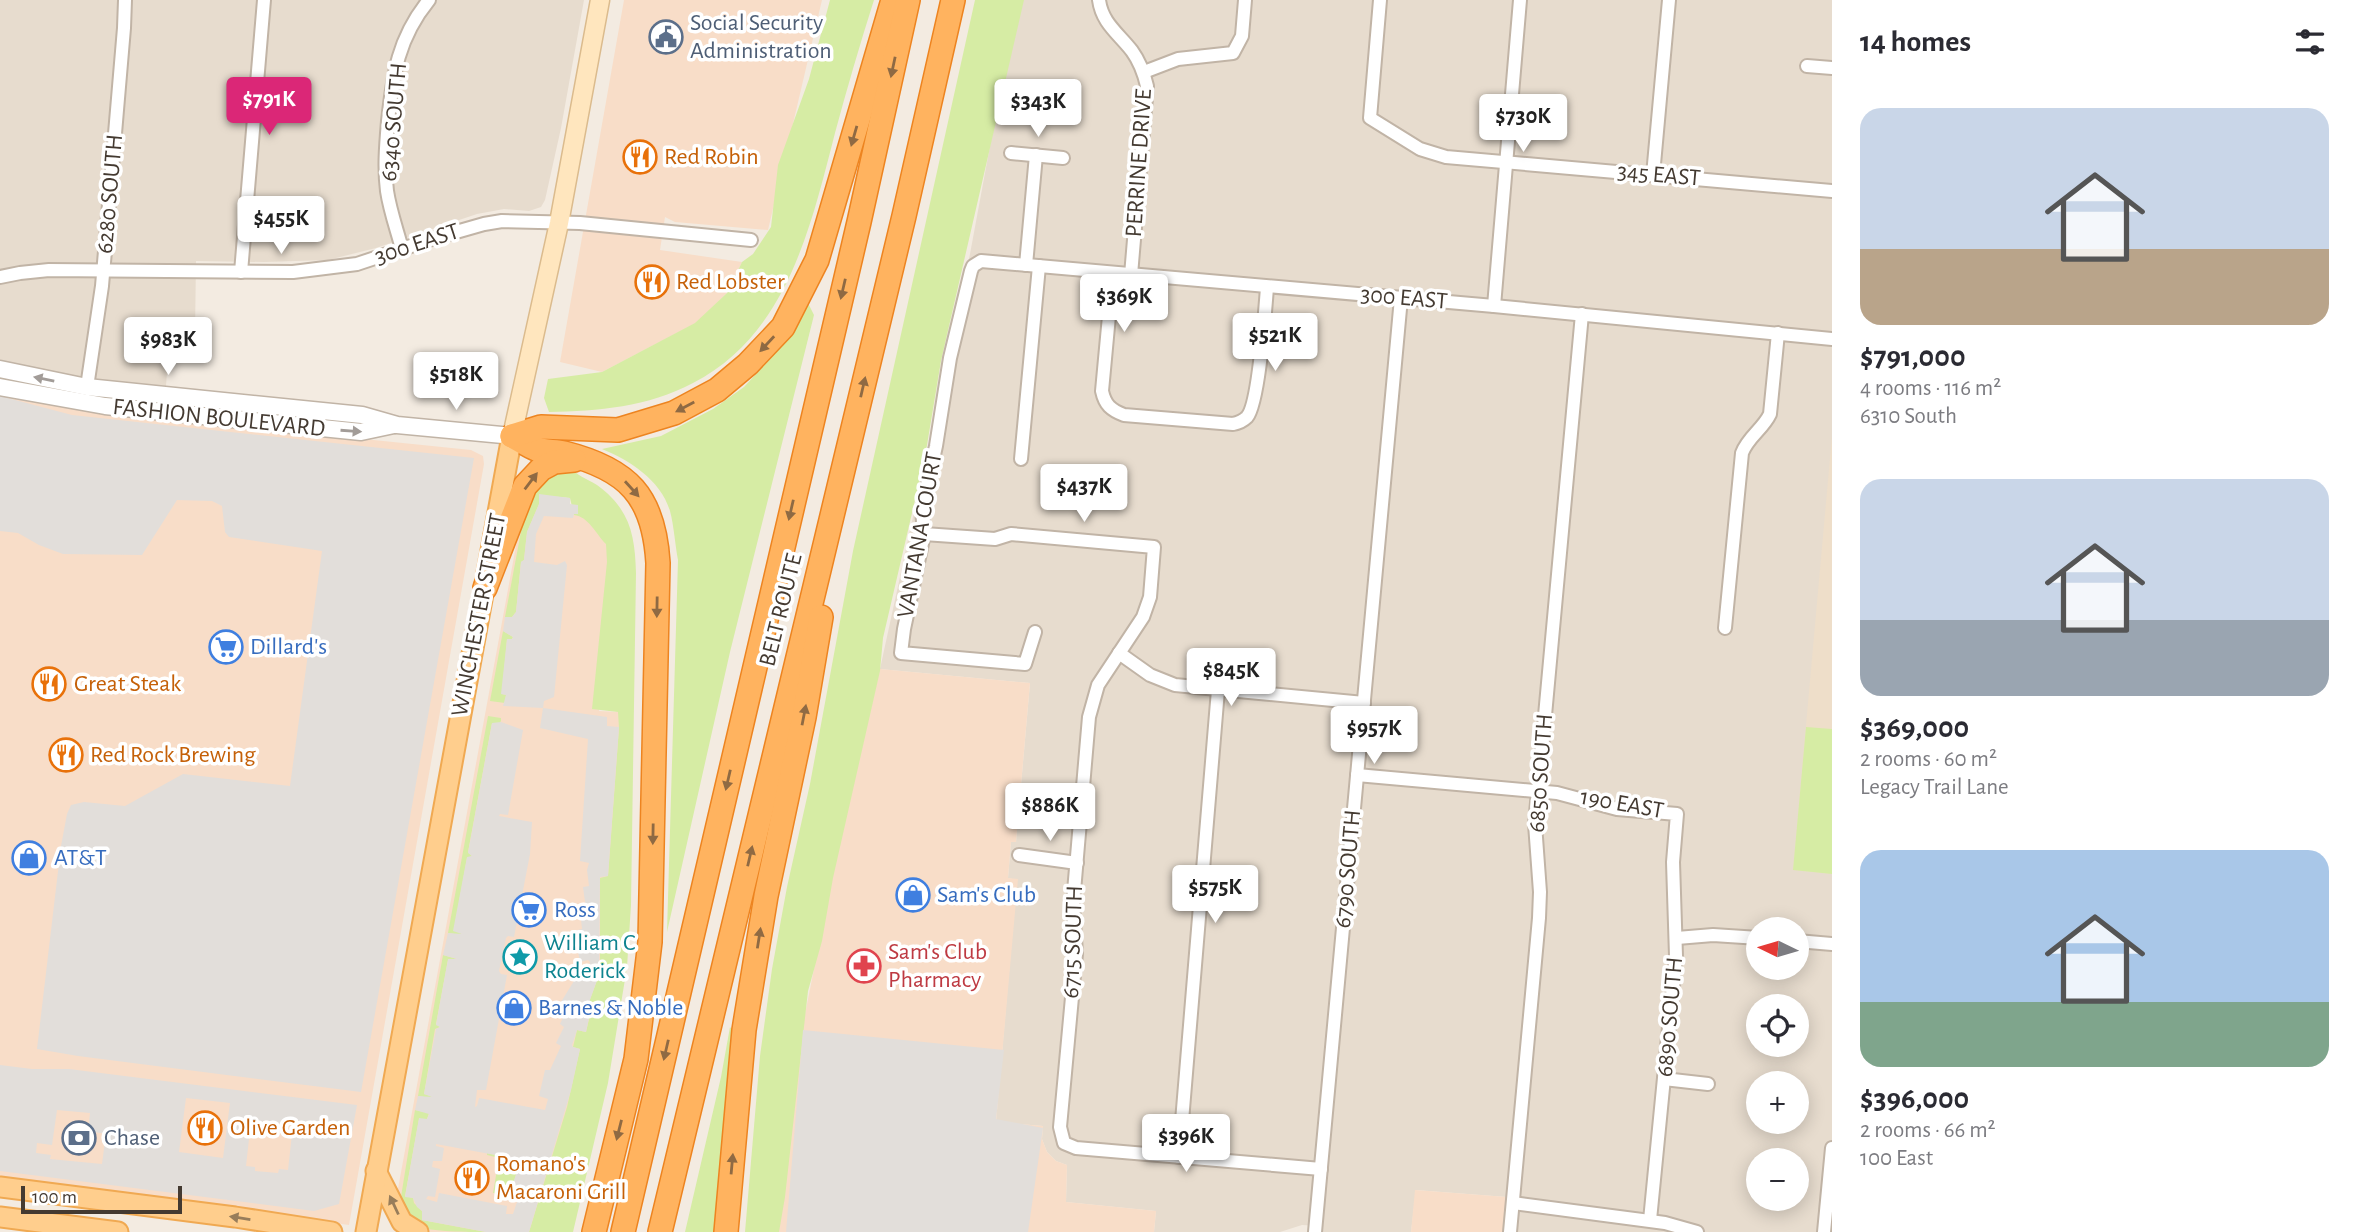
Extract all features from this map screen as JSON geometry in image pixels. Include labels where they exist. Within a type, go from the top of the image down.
[{"type":"highway","points":[[512,436],[541,428],[618,430],[674,413],[717,390],[748,364],[783,327],[817,260],[893,0]]},
{"type":"highway","name":"BELT ROUTE","points":[[623,1232],[853,248],[908,0]]},
{"type":"highway","name":"BELT ROUTE","points":[[660,1232],[953,0]]},
{"type":"highway","points":[[726,1232],[746,1017],[766,896],[804,717],[855,420]]},
{"type":"highway","points":[[512,436],[538,450],[563,453],[610,469],[633,487],[647,508],[656,539],[658,563],[650,942],[636,1059],[594,1232]]},
{"type":"highway","points":[[485,589],[530,478],[554,462],[585,460]]},
{"type":"main road","name":"WINCHESTER STREET","points":[[366,1232],[512,436],[559,223],[600,0]]},
{"type":"main road","points":[[376,1171],[402,1222],[418,1232]]},
{"type":"main road","points":[[0,1187],[332,1232]]},
{"type":"main road","points":[[0,1217],[118,1232]]},
{"type":"street","name":"6280 SOUTH","points":[[87,387],[97,332],[103,271],[125,0]]},
{"type":"street","points":[[241,272],[264,0]]},
{"type":"street","name":"6340 SOUTH","points":[[402,249],[391,211],[385,171],[391,91],[400,49],[412,24],[429,0]]},
{"type":"street","points":[[1099,0],[1105,21],[1134,54],[1144,72]]},
{"type":"street","name":"PERRINE DRIVE","points":[[1131,275],[1147,104],[1144,72],[1178,59],[1234,52],[1242,36],[1245,0]]},
{"type":"street","name":"345 EAST","points":[[1380,0],[1370,118],[1420,149],[1446,157],[1832,191]]},
{"type":"street","points":[[1493,306],[1520,0]]},
{"type":"street","points":[[1653,175],[1669,0]]},
{"type":"street","points":[[1807,66],[1832,68]]},
{"type":"street","points":[[1010,153],[1063,158]]},
{"type":"street","points":[[1021,458],[1036,155]]},
{"type":"street","name":"300 EAST","points":[[0,277],[34,271],[293,272],[343,267],[502,220],[751,240]]},
{"type":"street","name":"300 EAST","points":[[976,263],[981,261],[1032,265],[1832,339]]},
{"type":"street","name":"VANTANA COURT","points":[[976,263],[971,271],[950,358],[936,446],[922,509],[924,534],[901,653],[1025,664],[1035,632]]},
{"type":"street","points":[[1113,273],[1102,391],[1105,404],[1124,415],[1233,424],[1243,420],[1251,411],[1259,373],[1267,288]]},
{"type":"street","name":"6790 SOUTH","points":[[1315,1232],[1401,298]]},
{"type":"street","name":"6850 SOUTH","points":[[1510,1232],[1539,918],[1540,892],[1535,824],[1582,314]]},
{"type":"street","points":[[1725,628],[1742,453],[1770,414],[1778,333]]},
{"type":"street","name":"FASHION BOULEVARD","points":[[0,369],[87,387],[362,415],[397,425],[512,436]]},
{"type":"street","name":"FASHION BOULEVARD","points":[[0,387],[119,408],[361,432],[397,425]]},
{"type":"street","name":"6715 SOUTH","points":[[924,534],[995,539],[1011,534],[1154,547],[1150,597],[1143,617],[1098,685],[1090,709],[1073,903],[1076,954],[1060,1127],[1064,1143],[1076,1148],[1179,1157]]},
{"type":"street","points":[[1119,653],[1162,681],[1175,685],[1363,703]]},
{"type":"street","points":[[1218,691],[1179,1157],[1321,1169]]},
{"type":"street","name":"190 EAST","points":[[1357,775],[1538,791],[1574,796],[1617,809],[1677,814]]},
{"type":"street","name":"6890 SOUTH","points":[[1650,1220],[1677,938],[1673,862],[1677,814]]},
{"type":"street","points":[[1020,855],[1077,863]]},
{"type":"street","points":[[1677,938],[1713,935],[1746,936]]},
{"type":"street","points":[[1810,942],[1832,944]]},
{"type":"street","points":[[1664,1080],[1708,1084]]},
{"type":"street","points":[[1824,1232],[1832,1148]]},
{"type":"street","points":[[1513,1203],[1650,1220],[1697,1232]]},
{"type":"shaded area","points":[[0,0],[584,0],[561,128],[545,200],[541,207],[529,211],[504,209],[477,214],[376,248],[328,260],[196,261],[195,333],[170,331],[166,386],[68,377],[0,362]]},
{"type":"shaded area","points":[[624,0],[822,0],[768,230],[675,222],[665,217],[660,250],[742,262],[727,293],[696,323],[602,372],[560,362]]},
{"type":"shaded area","points":[[1017,0],[1832,0],[1832,1232],[1504,1232],[1507,1197],[1416,1190],[1411,1232],[1322,1232],[1322,1226],[1302,1225],[1280,1232],[1154,1232],[1156,1211],[1066,1202],[1067,1165],[1056,1161],[1047,1152],[1042,1139],[1043,1126],[996,1122],[1017,880],[1008,878],[1011,842],[1016,842],[1030,683],[880,669],[970,254]]},
{"type":"shaded area","points":[[0,393],[110,413],[471,450],[483,456],[484,464],[349,1225],[0,1178]]},
{"type":"shaded area","points":[[0,396],[72,415],[474,458],[361,1092],[37,1049],[61,846],[71,805],[84,802],[125,806],[183,774],[290,786],[322,551],[229,537],[225,532],[222,506],[212,501],[177,500],[142,555],[63,554],[18,533],[0,531]]},
{"type":"shaded area","points":[[1832,436],[1832,874],[1793,870]]},
{"type":"shaded area","points":[[535,479],[612,539],[599,711],[619,712],[621,725],[603,971],[540,1232],[421,1231],[397,1194],[522,513]]},
{"type":"shaded area","points":[[539,494],[570,498],[570,504],[578,505],[578,514],[574,514],[573,518],[544,516],[536,534],[534,562],[557,565],[565,561],[567,565],[554,697],[544,701],[543,708],[503,706],[506,695],[501,694],[507,639],[513,637],[503,631],[505,617],[512,617],[516,612],[527,532],[539,504]]},
{"type":"shaded area","points":[[880,669],[1030,683],[1016,842],[1011,842],[1008,878],[1018,879],[996,1122],[1043,1126],[1042,1139],[1047,1152],[1056,1161],[1067,1165],[1066,1202],[1156,1211],[1154,1232],[775,1232],[800,1039],[833,874]]},
{"type":"shaded area","points":[[543,708],[607,717],[607,726],[619,727],[608,876],[600,877],[599,975],[584,1016],[589,1018],[586,1032],[577,1030],[572,1045],[580,1049],[571,1090],[529,1232],[486,1232],[422,1220],[422,1211],[413,1198],[405,1197],[419,1118],[427,1119],[429,1114],[415,1110],[418,1096],[432,1097],[424,1094],[436,1029],[440,1027],[436,1025],[448,959],[457,959],[443,955],[448,933],[462,934],[453,931],[467,857],[472,856],[468,853],[492,723],[501,722],[523,730],[508,815],[499,816],[532,822],[530,854],[514,937],[506,938],[499,971],[507,975],[486,1090],[477,1090],[475,1107],[479,1098],[545,1110],[548,1099],[539,1096],[545,1070],[550,1070],[561,1046],[556,1043],[564,1027],[560,1024],[568,1007],[561,1002],[577,976],[586,979],[590,962],[580,962],[574,931],[582,929],[580,910],[586,909],[583,887],[589,886],[589,863],[580,861],[588,739],[540,728]],"holes":[[[436,1144],[528,1161],[527,1164],[520,1162],[509,1196],[518,1199],[513,1214],[506,1214],[507,1206],[439,1193],[437,1202],[426,1199],[428,1196],[435,1197],[440,1169],[432,1167],[433,1161],[442,1161],[444,1148]]]},
{"type":"shaded area","points":[[803,1030],[1004,1050],[996,1119],[1043,1128],[1028,1232],[786,1232]]},
{"type":"shaded area","points":[[0,1065],[32,1069],[69,1069],[357,1105],[339,1204],[314,1211],[0,1171]],"holes":[[[186,1098],[230,1103],[223,1158],[179,1152]],[[57,1110],[90,1113],[88,1131],[106,1134],[102,1164],[50,1159],[51,1155],[36,1153],[37,1143],[52,1145]],[[251,1121],[293,1125],[288,1170],[279,1169],[278,1173],[255,1171],[255,1167],[246,1166]]]},
{"type":"shaded area","points":[[1415,1190],[1507,1197],[1504,1232],[1411,1232]]},
{"type":"green space","points":[[830,0],[874,0],[816,205],[790,275],[773,307],[751,337],[725,362],[676,391],[622,406],[549,412],[544,398],[548,379],[602,372],[695,323],[727,293],[742,262],[753,254],[771,227],[778,165],[809,79]]},
{"type":"green space","points":[[975,0],[1024,0],[941,361],[925,457],[883,638],[880,671],[833,878],[822,941],[808,991],[779,1232],[745,1232],[760,1056],[787,887],[810,784],[853,551]]},
{"type":"green space","points":[[807,301],[814,315],[730,652],[667,932],[678,560],[673,523],[666,500],[643,472],[602,449],[661,436],[713,409],[744,387],[770,359]]},
{"type":"green space","points":[[569,466],[597,485],[617,504],[624,513],[634,547],[636,573],[631,905],[627,967],[608,1083],[573,1232],[529,1232],[567,1107],[580,1049],[573,1047],[577,1030],[586,1032],[589,1019],[584,1016],[600,972],[600,878],[608,876],[619,728],[618,712],[592,709],[607,562],[606,544],[588,522],[574,515],[570,498],[539,495],[539,504],[527,532],[524,560],[521,562],[516,612],[512,617],[505,617],[525,510],[537,482]]},
{"type":"green space","points":[[503,631],[513,637],[507,639],[502,694],[506,695],[505,703],[490,701]]},
{"type":"green space","points":[[488,716],[501,718],[501,721],[499,724],[492,723],[468,852],[472,856],[467,858],[454,930],[462,932],[460,935],[448,933]]},
{"type":"green space","points":[[1806,727],[1832,729],[1832,874],[1793,870]]},
{"type":"green space","points":[[443,955],[457,959],[448,960],[436,1024],[440,1027],[435,1029],[424,1094],[432,1096],[430,1098],[418,1096]]},
{"type":"green space","points":[[730,1027],[733,1031],[715,1232],[685,1232],[721,1077]]},
{"type":"green space","points":[[415,1110],[429,1113],[427,1119],[419,1119],[405,1196],[413,1198],[422,1211],[422,1220],[486,1232],[440,1231],[417,1226],[400,1203]]},
{"type":"green space","points":[[487,1153],[528,1162],[520,1163],[509,1196],[493,1193],[499,1158]]},
{"type":"place","name":"Social Security Administration","points":[[666,37]]},
{"type":"place","name":"Red Robin","points":[[640,157]]},
{"type":"place","name":"Red Lobster","points":[[652,282]]},
{"type":"place","name":"Dillard's","points":[[226,647]]},
{"type":"place","name":"Great Steak","points":[[49,684]]},
{"type":"place","name":"Red Rock Brewing","points":[[66,755]]},
{"type":"place","name":"AT&T","points":[[29,858]]},
{"type":"place","name":"Sam's Club","points":[[913,895]]},
{"type":"place","name":"Ross","points":[[529,910]]},
{"type":"place","name":"William C Roderick","points":[[520,957]]},
{"type":"place","name":"Sam's Club Pharmacy","points":[[864,966]]},
{"type":"place","name":"Barnes & Noble","points":[[514,1008]]},
{"type":"place","name":"Olive Garden","points":[[205,1128]]},
{"type":"place","name":"Chase","points":[[79,1138]]},
{"type":"place","name":"Romano's Macaroni Grill","points":[[472,1178]]}]
